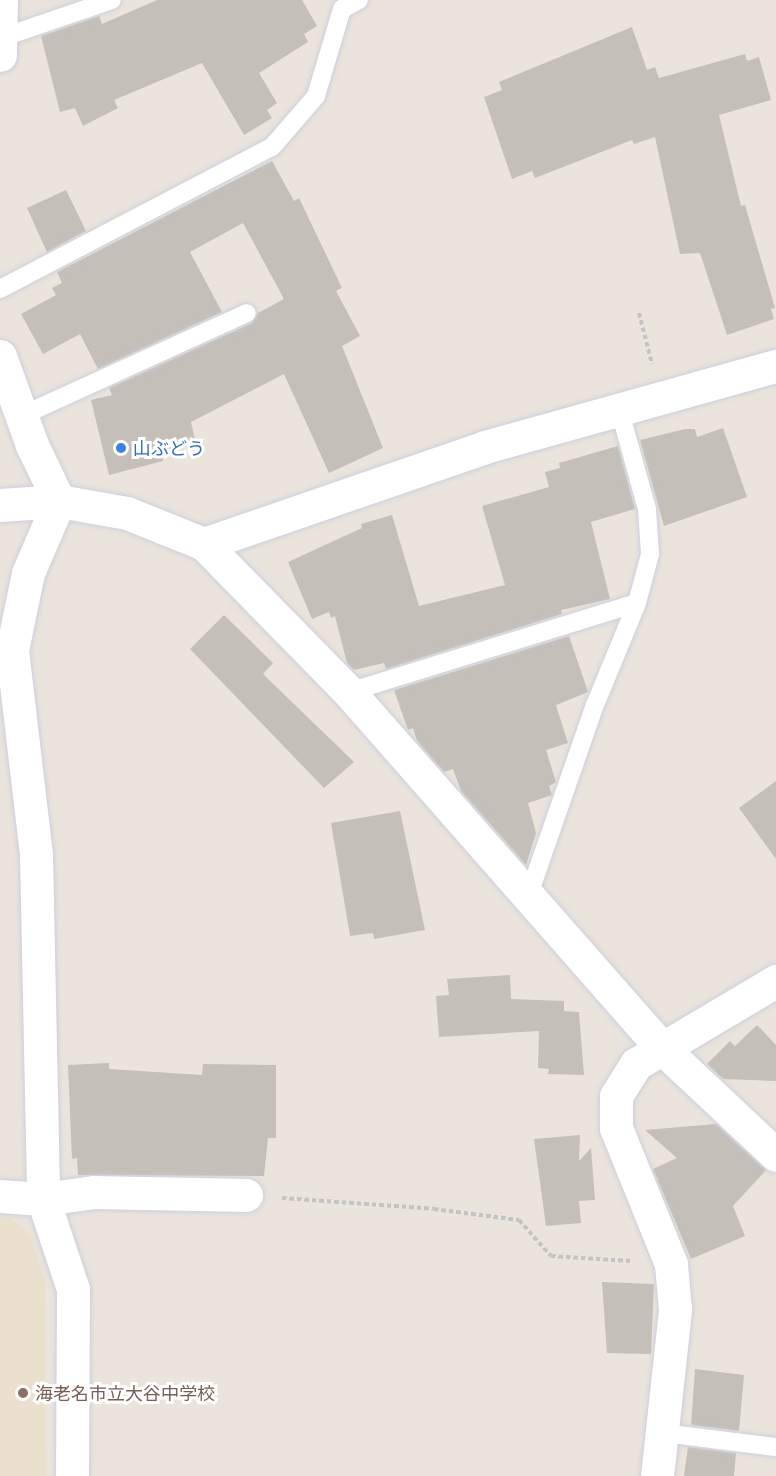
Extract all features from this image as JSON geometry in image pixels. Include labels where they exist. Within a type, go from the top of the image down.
[{"type":"street","points":[[1,0],[1,46]]},
{"type":"street","points":[[0,356],[21,416],[59,501],[28,573],[12,650],[36,855],[43,1199],[73,1289],[72,1476]]},
{"type":"street","points":[[204,544],[485,447],[776,366]]},
{"type":"street","points":[[0,505],[59,501],[127,513],[204,544],[349,692],[662,1048],[776,1155]]},
{"type":"street","points":[[657,1476],[675,1309],[671,1264],[616,1128],[616,1096],[636,1064],[776,981]]},
{"type":"street","points":[[0,1196],[43,1199],[94,1192],[246,1195]]},
{"type":"lane","points":[[1,46],[112,0]]},
{"type":"lane","points":[[0,289],[272,147],[316,96],[342,9],[359,0]]},
{"type":"lane","points":[[21,416],[246,313]]},
{"type":"lane","points":[[528,897],[595,705],[637,603],[650,554],[647,509],[619,408]]},
{"type":"lane","points":[[349,692],[637,603]]},
{"type":"lane","points":[[663,1433],[776,1447]]},
{"type":"path","points":[[639,313],[661,397]]},
{"type":"path","points":[[246,1195],[434,1209],[519,1220],[551,1256],[671,1264]]},
{"type":"shaded area","name":"海老名市立大谷中学校","points":[[0,1216],[10,1217],[30,1235],[45,1280],[46,1476],[0,1476]]},
{"type":"building","points":[[157,0],[302,0],[317,26],[304,34],[308,42],[259,73],[277,103],[267,110],[272,118],[244,135],[202,63],[114,100],[118,108],[83,126],[75,108],[60,112],[41,36],[99,16],[102,24]]},
{"type":"building","points":[[632,27],[647,70],[655,67],[659,78],[745,54],[747,61],[759,57],[771,100],[719,115],[741,206],[745,205],[775,308],[771,309],[774,319],[727,335],[700,253],[680,254],[655,137],[634,144],[632,140],[535,178],[532,171],[512,179],[484,97],[502,90],[499,82]]},
{"type":"building","points":[[272,161],[294,201],[299,198],[342,288],[336,291],[360,336],[342,346],[383,448],[329,473],[284,374],[191,422],[196,444],[161,452],[163,461],[109,475],[91,400],[112,395],[109,388],[252,323],[258,313],[284,299],[243,223],[190,252],[222,312],[98,369],[80,334],[43,354],[21,314],[56,295],[52,288],[62,283],[57,272]]},
{"type":"building","points":[[66,190],[86,231],[47,252],[27,208]]},
{"type":"building","points":[[723,428],[747,497],[664,526],[640,440],[685,429],[695,429],[697,437]]},
{"type":"building","points":[[618,446],[635,509],[591,522],[610,599],[561,610],[562,614],[386,669],[384,663],[354,670],[347,663],[335,616],[331,618],[329,612],[312,619],[288,562],[362,528],[361,524],[392,515],[419,606],[505,585],[482,506],[549,487],[545,472],[560,468],[559,463]]},
{"type":"building","points":[[224,615],[273,663],[263,674],[354,762],[324,788],[190,649]]},
{"type":"building","points":[[569,636],[588,692],[556,705],[568,743],[546,750],[556,782],[549,786],[552,795],[528,803],[536,833],[526,865],[461,791],[453,769],[444,772],[417,741],[413,728],[408,730],[394,690]]},
{"type":"building","points":[[776,781],[776,859],[739,808]]},
{"type":"building","points":[[400,811],[425,930],[374,939],[373,933],[350,936],[331,823]]},
{"type":"building","points":[[510,975],[511,999],[564,1001],[564,1011],[579,1012],[584,1075],[548,1074],[549,1069],[538,1068],[539,1031],[439,1037],[436,996],[449,995],[447,979]]},
{"type":"building","points":[[757,1025],[776,1045],[776,1081],[723,1079],[707,1064],[730,1041],[735,1046]]},
{"type":"building","points":[[109,1063],[109,1069],[202,1075],[203,1064],[276,1065],[276,1138],[268,1138],[264,1176],[78,1175],[77,1158],[72,1159],[68,1065]]},
{"type":"building","points":[[716,1124],[766,1170],[733,1206],[745,1236],[691,1259],[653,1169],[677,1158],[645,1130]]},
{"type":"building","points":[[580,1135],[579,1161],[591,1148],[595,1200],[579,1201],[581,1223],[546,1226],[534,1139]]},
{"type":"building","points":[[602,1282],[654,1284],[651,1354],[607,1353]]},
{"type":"building","points":[[695,1369],[744,1375],[739,1431],[691,1425]]},
{"type":"building","points":[[688,1447],[736,1453],[734,1476],[684,1476]]},
{"type":"place","name":"山ぶどう","points":[[121,448]]},
{"type":"place","name":"海老名市立大谷中学校","points":[[23,1393]]}]
